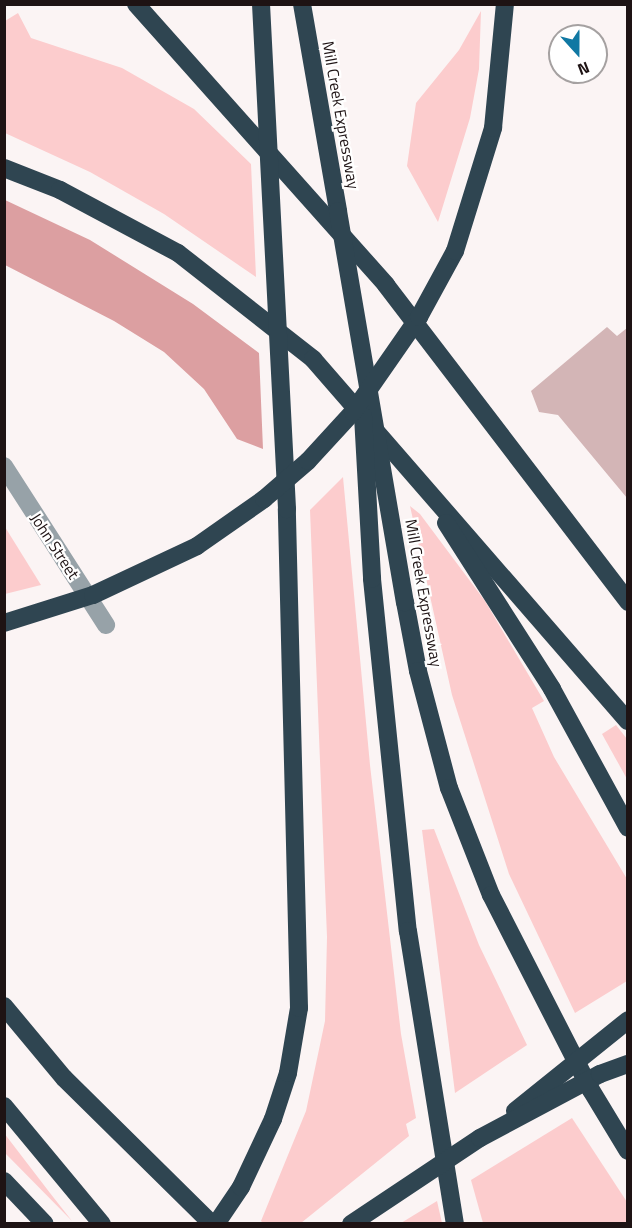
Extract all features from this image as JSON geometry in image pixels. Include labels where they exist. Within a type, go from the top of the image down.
[{"type":"highway","points":[[136,4],[386,285],[609,573],[627,602]]},
{"type":"highway","points":[[4,1006],[64,1078],[214,1224],[256,1160],[282,1095],[299,1008],[287,509],[261,4]]},
{"type":"highway","name":"Mill Creek Expressway","points":[[303,4],[405,602],[418,670],[449,788],[490,896],[591,1090],[627,1151]]},
{"type":"highway","points":[[4,623],[93,595],[197,546],[264,499],[308,461],[353,412],[440,284],[459,241],[493,128],[505,4]]},
{"type":"highway","points":[[4,168],[60,190],[178,253],[313,359],[627,721]]},
{"type":"highway","points":[[358,334],[372,579],[408,931],[455,1224]]},
{"type":"highway","points":[[418,478],[552,689],[627,828]]},
{"type":"highway","points":[[609,573],[627,589]]},
{"type":"highway","points":[[351,1224],[480,1138],[627,1020]]},
{"type":"highway","points":[[480,1138],[600,1074],[627,1064]]},
{"type":"highway","points":[[4,1106],[102,1224]]},
{"type":"highway","points":[[4,1182],[45,1224]]},
{"type":"street","name":"John Street","points":[[4,466],[106,625]]},
{"type":"shaded area","points":[[481,11],[479,69],[470,118],[438,222],[407,166],[416,103],[459,50]]},
{"type":"shaded area","points":[[18,13],[31,38],[122,68],[194,109],[251,164],[256,277],[164,214],[90,172],[5,133],[5,21]]},
{"type":"shaded area","points":[[5,200],[90,240],[193,304],[259,353],[263,449],[237,439],[204,389],[164,352],[114,321],[5,265]]},
{"type":"shaded area","points":[[343,477],[370,765],[401,1034],[416,1118],[406,1124],[409,1136],[301,1223],[263,1223],[261,1221],[306,1111],[325,1021],[327,937],[310,510]]},
{"type":"shaded area","points":[[410,506],[420,514],[485,601],[544,701],[532,708],[554,757],[627,879],[627,981],[575,1013],[509,874],[452,695]]},
{"type":"shaded area","points":[[5,527],[41,585],[5,594]]},
{"type":"shaded area","points":[[616,725],[627,739],[627,779],[602,734]]},
{"type":"shaded area","points":[[434,829],[479,945],[527,1045],[455,1093],[422,830]]},
{"type":"shaded area","points":[[572,1118],[627,1202],[627,1223],[483,1223],[471,1180]]},
{"type":"shaded area","points":[[4,1133],[50,1193],[72,1221],[5,1153]]},
{"type":"shaded area","points":[[437,1201],[442,1223],[401,1223]]},
{"type":"building","points":[[607,327],[617,336],[627,328],[627,498],[558,415],[539,412],[531,391]]}]
